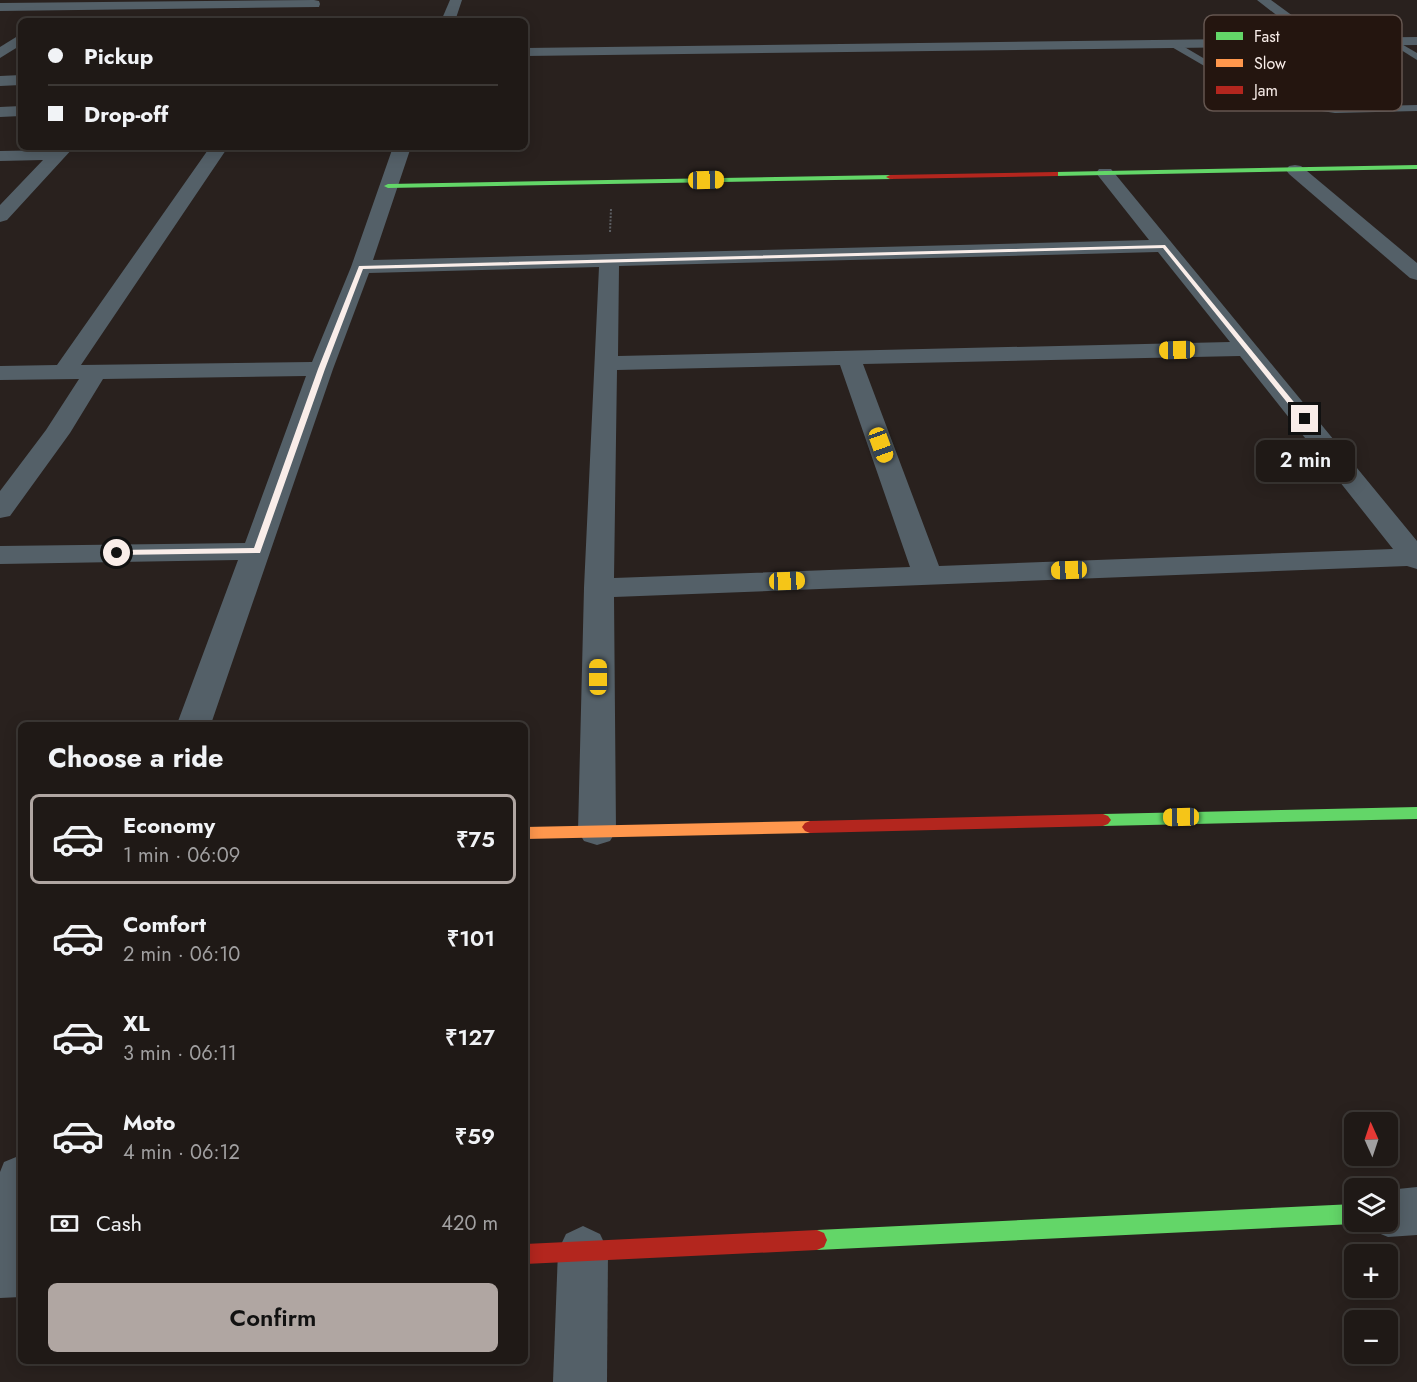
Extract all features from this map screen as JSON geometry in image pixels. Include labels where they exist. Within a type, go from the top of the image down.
[{"type":"street","points":[[449,18],[456,0]]},
{"type":"street","points":[[1263,0],[1283,15]]},
{"type":"street","points":[[0,7],[316,2]]},
{"type":"street","points":[[304,18],[316,2]]},
{"type":"street","points":[[47,18],[63,6]]},
{"type":"street","points":[[0,55],[18,40]]},
{"type":"street","points":[[528,52],[1204,44]]},
{"type":"street","points":[[0,55],[18,54]]},
{"type":"street","points":[[0,81],[18,80]]},
{"type":"street","points":[[0,112],[18,111]]},
{"type":"street","points":[[64,372],[217,150]]},
{"type":"street","points":[[195,722],[321,369],[361,267],[401,150]]},
{"type":"street","points":[[0,156],[61,151]]},
{"type":"street","points":[[0,216],[61,151]]},
{"type":"street","points":[[388,186],[1417,167]]},
{"type":"street","points":[[1295,170],[1417,274]]},
{"type":"street","points":[[1105,173],[1416,558]]},
{"type":"street","points":[[10,184],[32,183]]},
{"type":"street","points":[[361,267],[1165,246]]},
{"type":"street","points":[[597,831],[599,588],[609,261]]},
{"type":"street","points":[[606,363],[1248,349]]},
{"type":"street","points":[[849,357],[928,576]]},
{"type":"street","points":[[0,373],[321,369]]},
{"type":"street","points":[[0,510],[46,448],[95,372]]},
{"type":"street","points":[[0,555],[257,551]]},
{"type":"street","points":[[599,588],[1416,558]]},
{"type":"street","points":[[528,833],[1040,819],[1417,813]]},
{"type":"street","points":[[0,1232],[18,1186]]},
{"type":"street","points":[[1398,1212],[1417,1211]]},
{"type":"street","points":[[528,1254],[1344,1214]]},
{"type":"street","points":[[580,1382],[583,1251]]},
{"type":"street","points":[[0,1273],[18,1272]]},
{"type":"lane","points":[[1173,44],[1204,62]]},
{"type":"lane","points":[[1402,47],[1417,57]]},
{"type":"lane","points":[[1402,108],[1417,108]]},
{"type":"path","points":[[609,261],[612,182]]},
{"type":"traffic: fast","points":[[1055,174],[1417,167]]},
{"type":"traffic: fast","points":[[388,186],[890,177]]},
{"type":"traffic: fast","points":[[1103,820],[1417,813]]},
{"type":"traffic: fast","points":[[817,1240],[1344,1214]]},
{"type":"traffic: slow","points":[[528,833],[810,827]]},
{"type":"traffic: jam","points":[[890,177],[1055,174]]},
{"type":"traffic: jam","points":[[810,827],[1103,820]]},
{"type":"traffic: jam","points":[[528,1254],[817,1240]]},
{"type":"route","points":[[117,553],[257,551],[321,369],[361,267],[1165,246],[1305,419]]}]
